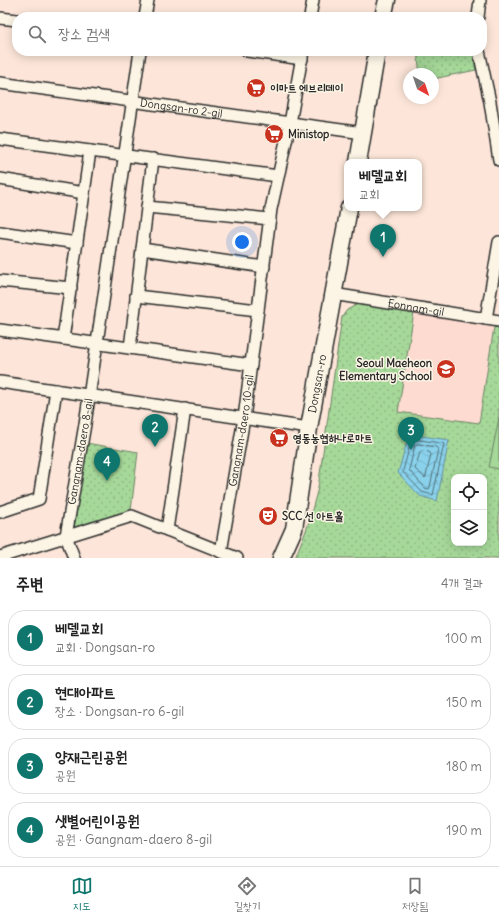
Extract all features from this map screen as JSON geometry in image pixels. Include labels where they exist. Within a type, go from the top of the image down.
[{"type":"street","points":[[146,12],[148,0]]},
{"type":"street","points":[[311,12],[313,0]]},
{"type":"street","points":[[384,12],[386,0]]},
{"type":"street","points":[[479,12],[480,0]]},
{"type":"street","points":[[0,18],[12,19]]},
{"type":"street","name":"Gangnam-daero 8-gil","points":[[74,558],[66,536],[89,395],[139,56]]},
{"type":"street","name":"Gangnam-daero 10-gil","points":[[221,552],[244,418],[270,220],[303,56]]},
{"type":"street","points":[[359,159],[376,56]]},
{"type":"street","points":[[480,56],[494,103],[499,160]]},
{"type":"street","name":"Dongsan-ro 2-gil","points":[[0,82],[363,133]]},
{"type":"street","points":[[0,139],[278,176]]},
{"type":"street","points":[[64,338],[90,151]]},
{"type":"street","points":[[130,348],[153,159]]},
{"type":"street","points":[[0,179],[84,193]]},
{"type":"street","points":[[147,207],[270,220]]},
{"type":"street","name":"Dongsan-ro","points":[[281,558],[294,529],[310,428],[348,211]]},
{"type":"street","points":[[0,232],[77,243]]},
{"type":"street","points":[[486,319],[499,248]]},
{"type":"street","points":[[142,249],[264,267]]},
{"type":"street","points":[[0,281],[71,288]]},
{"type":"street","name":"Eonnam-gil","points":[[333,294],[499,321]]},
{"type":"street","points":[[136,296],[258,310]]},
{"type":"street","points":[[0,330],[251,364]]},
{"type":"street","points":[[0,382],[310,428]]},
{"type":"street","points":[[0,512],[39,499],[56,390]]},
{"type":"street","points":[[167,530],[185,409]]},
{"type":"street","points":[[0,557],[132,516],[237,558]]},
{"type":"shaded area","name":"Seoul Maeheon Elementary School","points":[[414,312],[494,327],[479,423],[398,412]]},
{"type":"green space","points":[[418,56],[474,56],[476,70],[439,78],[439,68],[419,68]]},
{"type":"green space","points":[[358,304],[414,312],[398,412],[479,423],[494,327],[499,328],[499,558],[295,558],[307,528],[318,488],[342,317],[347,310]]},
{"type":"green space","points":[[499,418],[499,469],[489,467]]},
{"type":"green space","points":[[86,443],[138,452],[131,511],[74,529]]},
{"type":"water","points":[[409,434],[449,440],[437,501],[420,496],[398,473]]},
{"type":"place","name":"이마트 에브리데이","points":[[256,88]]},
{"type":"place","name":"Ministop","points":[[274,134]]},
{"type":"place","name":"베델교회","points":[[383,257]]},
{"type":"place","name":"Seoul Maeheon Elementary School","points":[[446,369]]},
{"type":"place","name":"영동농협하나로마트","points":[[279,438]]},
{"type":"place","name":"현대아파트","points":[[155,447]]},
{"type":"place","name":"양재근린공원","points":[[411,450]]},
{"type":"place","name":"샛별어린이공원","points":[[107,481]]},
{"type":"place","name":"SCC 선 아트홀","points":[[268,516]]}]
